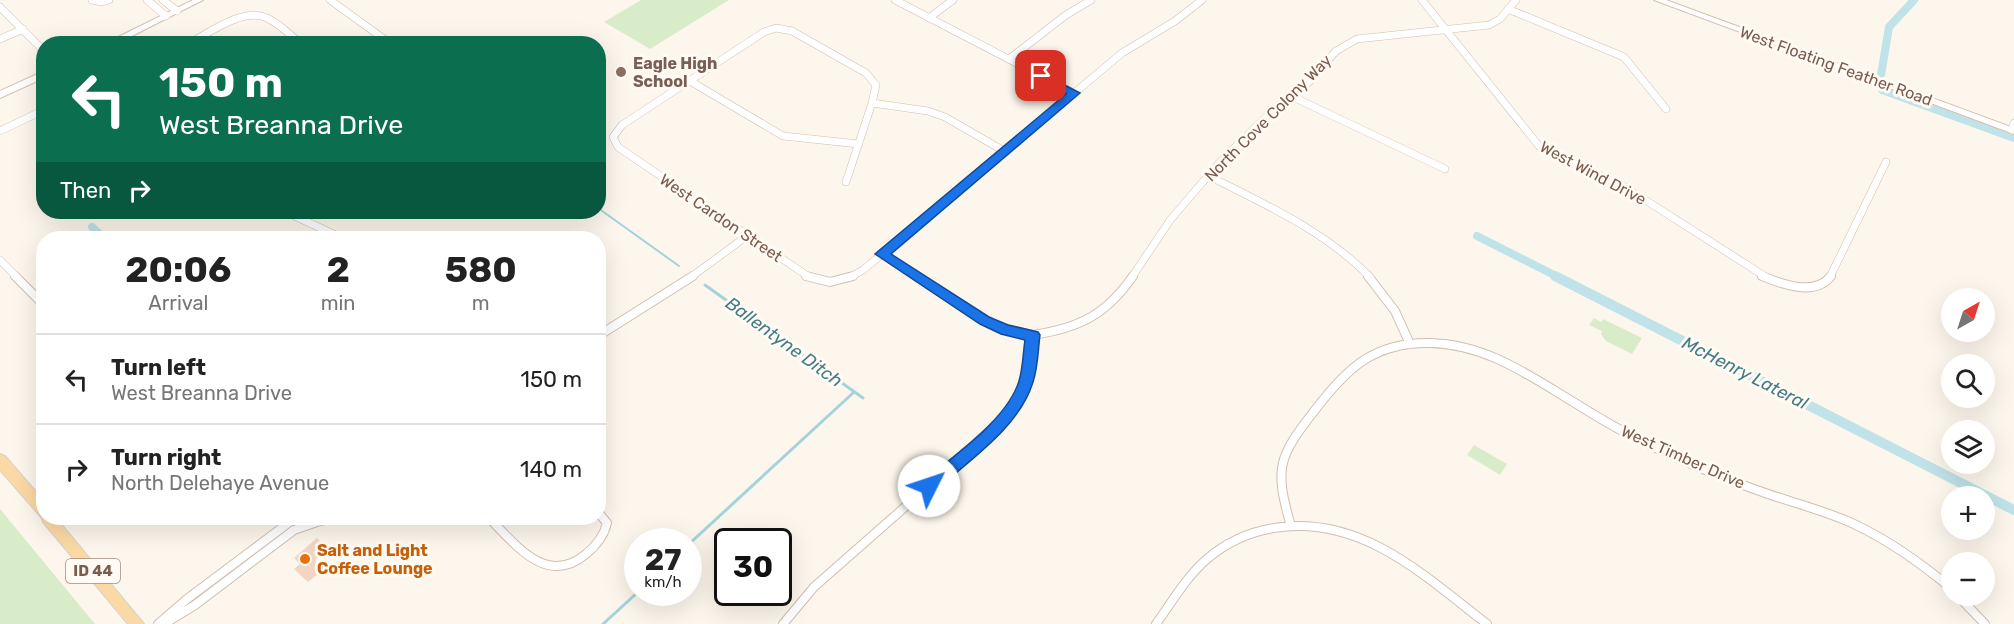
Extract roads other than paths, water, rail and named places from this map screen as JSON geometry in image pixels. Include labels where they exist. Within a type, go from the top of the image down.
[{"type":"main road","points":[[125,36],[199,0]]},
{"type":"main road","name":"West Floating Feather Road","points":[[1658,0],[2013,128]]},
{"type":"main road","points":[[0,94],[36,78]]},
{"type":"main road","points":[[0,459],[36,502]]},
{"type":"main road","name":"ID 44","points":[[54,525],[137,624]]},
{"type":"street","points":[[92,0],[102,2],[109,0]]},
{"type":"street","points":[[147,0],[166,16]]},
{"type":"street","points":[[163,0],[177,11]]},
{"type":"street","points":[[330,0],[380,36]]},
{"type":"street","points":[[895,0],[1074,93]]},
{"type":"street","points":[[929,18],[953,0]]},
{"type":"street","points":[[882,254],[1122,53],[1175,21],[1202,0]]},
{"type":"street","name":"West Wind Drive","points":[[1422,0],[1539,146],[1624,187],[1754,272],[1785,285],[1806,287],[1824,283],[1833,273],[1886,162]]},
{"type":"street","name":"North Cove Colony Way","points":[[882,254],[990,324],[1010,332],[1033,335],[1074,329],[1110,305],[1121,293],[1189,196],[1273,110],[1320,71],[1338,47],[1350,40],[1489,25],[1500,19],[1516,0]]},
{"type":"street","points":[[1009,59],[1085,1]]},
{"type":"street","points":[[0,7],[36,44]]},
{"type":"street","points":[[1508,9],[1624,57],[1666,109]]},
{"type":"street","points":[[204,36],[233,21],[253,16],[268,19],[290,36]]},
{"type":"street","points":[[846,182],[859,144],[872,103],[876,85],[866,73],[792,31],[776,28],[764,32],[690,81],[783,136],[859,144]]},
{"type":"street","points":[[0,39],[23,29]]},
{"type":"street","name":"West Cardon Street","points":[[690,81],[622,126],[613,137],[618,147],[808,277],[822,282],[850,279],[882,254]]},
{"type":"street","points":[[1292,96],[1445,169]]},
{"type":"street","points":[[872,103],[928,111],[945,117],[1004,152]]},
{"type":"street","points":[[0,131],[36,116]]},
{"type":"street","points":[[1209,176],[1301,222],[1356,261],[1392,304],[1410,344]]},
{"type":"street","points":[[301,219],[327,231]]},
{"type":"street","points":[[606,331],[700,271],[747,236]]},
{"type":"street","points":[[0,260],[36,297]]},
{"type":"street","points":[[783,624],[814,587],[1005,419],[1018,401],[1026,382],[1033,335]]},
{"type":"street","name":"West Timber Drive","points":[[1291,526],[1279,481],[1281,461],[1289,444],[1336,381],[1348,369],[1380,350],[1410,344],[1457,345],[1503,359],[1613,426],[1662,451],[1725,478],[1825,512],[1866,530],[1906,553],[1941,580]]},
{"type":"street","points":[[497,525],[540,565],[563,568],[584,556],[599,543],[606,532],[606,522]]},
{"type":"street","points":[[159,624],[187,598],[286,525]]},
{"type":"street","points":[[164,624],[195,605],[294,530],[308,525]]},
{"type":"street","points":[[1156,624],[1197,568],[1214,553],[1244,536],[1267,529],[1291,526],[1332,529],[1382,547],[1405,561],[1487,624]]},
{"type":"street","points":[[1968,606],[1985,624]]},
{"type":"waterway","points":[[1881,75],[1889,27],[1914,0]]},
{"type":"waterway","points":[[1882,86],[1882,90],[2014,138]]},
{"type":"waterway","name":"Ballentyne Ditch","points":[[606,214],[679,266]]},
{"type":"waterway","points":[[92,227],[96,231]]},
{"type":"waterway","name":"McHenry Lateral","points":[[1477,236],[1558,277]]},
{"type":"waterway","name":"McHenry Lateral","points":[[1555,276],[2014,510]]},
{"type":"waterway","name":"Ballentyne Ditch","points":[[705,285],[863,398]]},
{"type":"waterway","points":[[702,532],[853,393]]},
{"type":"waterway","points":[[603,624],[624,605]]},
{"type":"place","name":"Eagle High School","points":[[621,72]]},
{"type":"place","name":"Salt and Light Coffee Lounge","points":[[305,559]]}]
